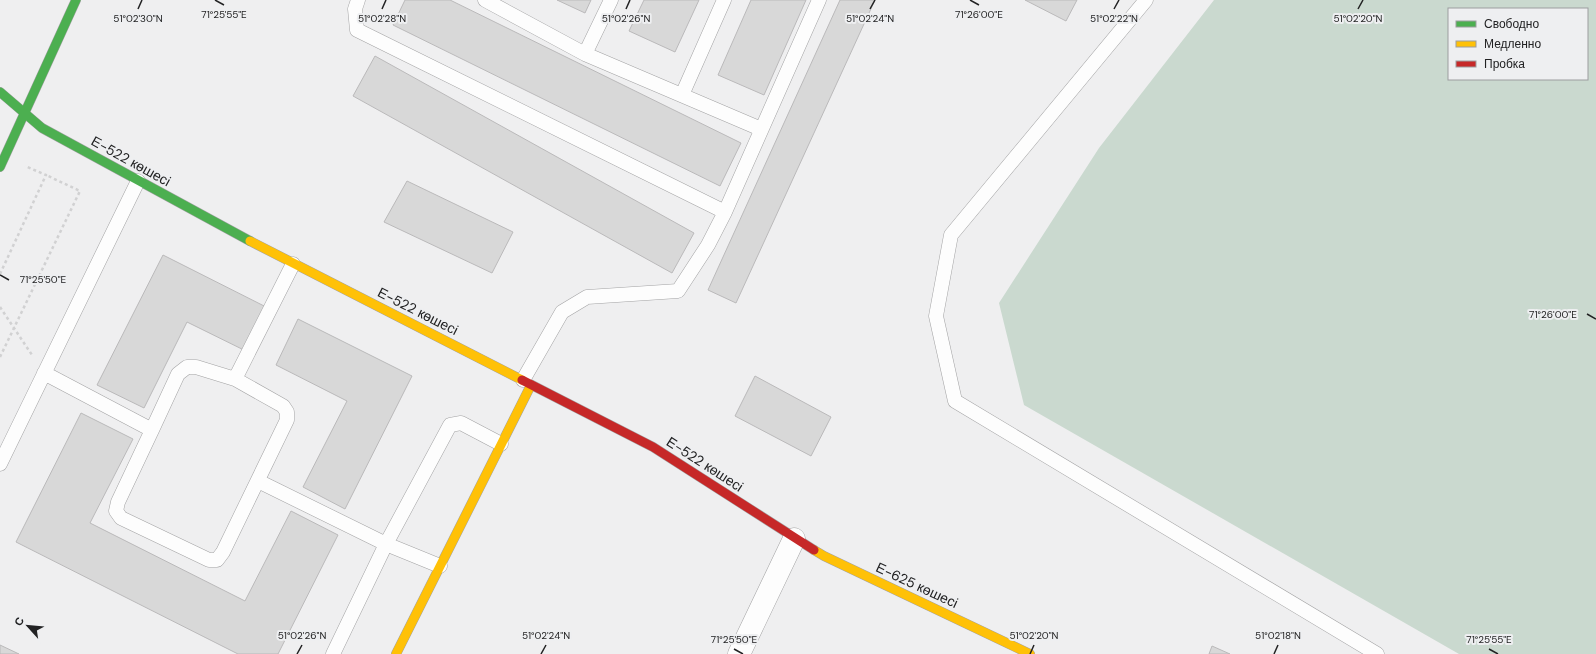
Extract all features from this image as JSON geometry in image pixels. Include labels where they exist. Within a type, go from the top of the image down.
[{"type":"street","points":[[0,167],[76,0]]},
{"type":"street","name":"Е-522 көшесі","points":[[0,92],[42,128],[138,181],[293,264],[653,447],[794,539]]},
{"type":"street","points":[[396,654],[501,444],[527,383]]},
{"type":"street","points":[[739,654],[794,539]]},
{"type":"street","name":"Е-625 көшесі","points":[[794,539],[824,556],[1030,654]]},
{"type":"lane","points":[[358,0],[355,9],[357,30],[725,212]]},
{"type":"lane","points":[[485,0],[506,5],[585,54],[761,129]]},
{"type":"lane","points":[[585,54],[611,0]]},
{"type":"lane","points":[[682,95],[724,0]]},
{"type":"lane","points":[[527,383],[562,312],[587,297],[678,290],[708,245],[725,212],[819,0]]},
{"type":"lane","points":[[1146,0],[951,235],[936,316],[955,401],[1377,654]]},
{"type":"lane","points":[[0,464],[138,181]]},
{"type":"lane","points":[[235,379],[293,264]]},
{"type":"lane","points":[[187,366],[196,366],[235,379],[283,406],[287,412],[287,420],[223,552],[217,560],[209,560],[121,518],[116,511],[118,502],[152,430],[178,374],[187,366]]},
{"type":"lane","points":[[44,373],[152,430]]},
{"type":"lane","points":[[333,654],[386,544],[450,425],[461,423],[501,444]]},
{"type":"lane","points":[[258,481],[386,544],[440,566]]},
{"type":"path","points":[[0,357],[80,191],[4,158]]},
{"type":"path","points":[[0,274],[46,175]]},
{"type":"path","points":[[0,307],[44,373]]},
{"type":"shaded area","points":[[1214,0],[1596,0],[1596,654],[1459,654],[1024,405],[999,303],[1099,148]]},
{"type":"building","points":[[405,0],[450,0],[741,143],[720,186],[393,25]]},
{"type":"building","points":[[557,0],[591,0],[585,13]]},
{"type":"building","points":[[644,0],[699,0],[675,52],[629,31]]},
{"type":"building","points":[[751,0],[806,0],[764,95],[718,75]]},
{"type":"building","points":[[840,0],[875,0],[736,303],[708,290]]},
{"type":"building","points":[[1025,0],[1077,0],[1066,21]]},
{"type":"building","points":[[375,56],[694,233],[672,273],[353,96]]},
{"type":"building","points":[[407,181],[513,232],[492,273],[384,222]]},
{"type":"building","points":[[163,255],[276,312],[254,355],[187,322],[144,408],[97,385]]},
{"type":"building","points":[[298,319],[412,376],[345,509],[303,487],[347,401],[276,365]]},
{"type":"building","points":[[755,376],[831,417],[811,456],[735,416]]},
{"type":"building","points":[[81,413],[133,439],[90,523],[245,601],[291,511],[338,535],[278,654],[238,654],[16,542]]},
{"type":"building","points":[[0,645],[19,654],[0,654]]},
{"type":"building","points":[[1212,646],[1230,654],[1209,654]]},
{"type":"traffic: fast","points":[[0,167],[76,0]]},
{"type":"traffic: fast","points":[[0,92],[42,128],[250,241]]},
{"type":"traffic: slow","points":[[250,241],[522,380]]},
{"type":"traffic: slow","points":[[396,654],[531,385]]},
{"type":"traffic: slow","points":[[814,550],[1030,654]]},
{"type":"traffic: jam","points":[[522,380],[653,447],[814,550]]}]
